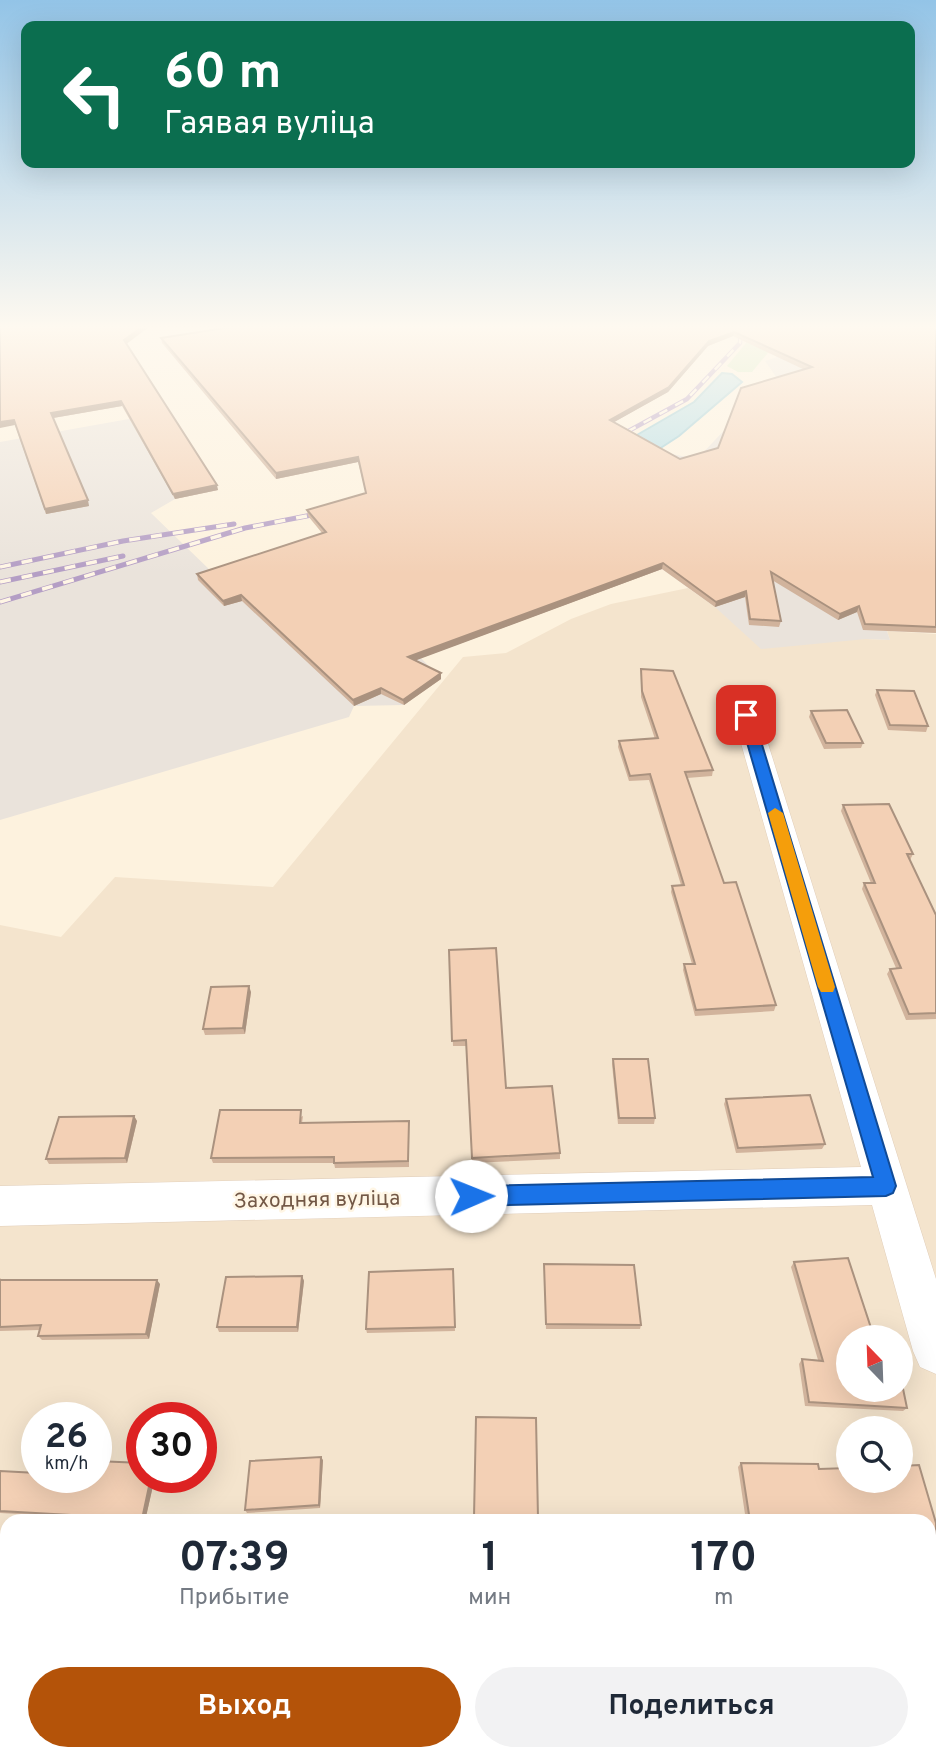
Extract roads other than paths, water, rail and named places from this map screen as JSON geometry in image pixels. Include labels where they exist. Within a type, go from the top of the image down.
[{"type":"street","points":[[746,715],[936,1351]]},
{"type":"street","name":"Заходняя вуліца","points":[[0,1206],[886,1186]]},
{"type":"water","points":[[682,409],[710,409],[679,436],[656,451],[623,443]]},
{"type":"railway","points":[[612,440],[668,409]]},
{"type":"railway","points":[[0,602],[245,528],[327,512]]},
{"type":"railway","points":[[0,567],[123,541],[234,524]]},
{"type":"railway","points":[[0,582],[123,556]]}]
